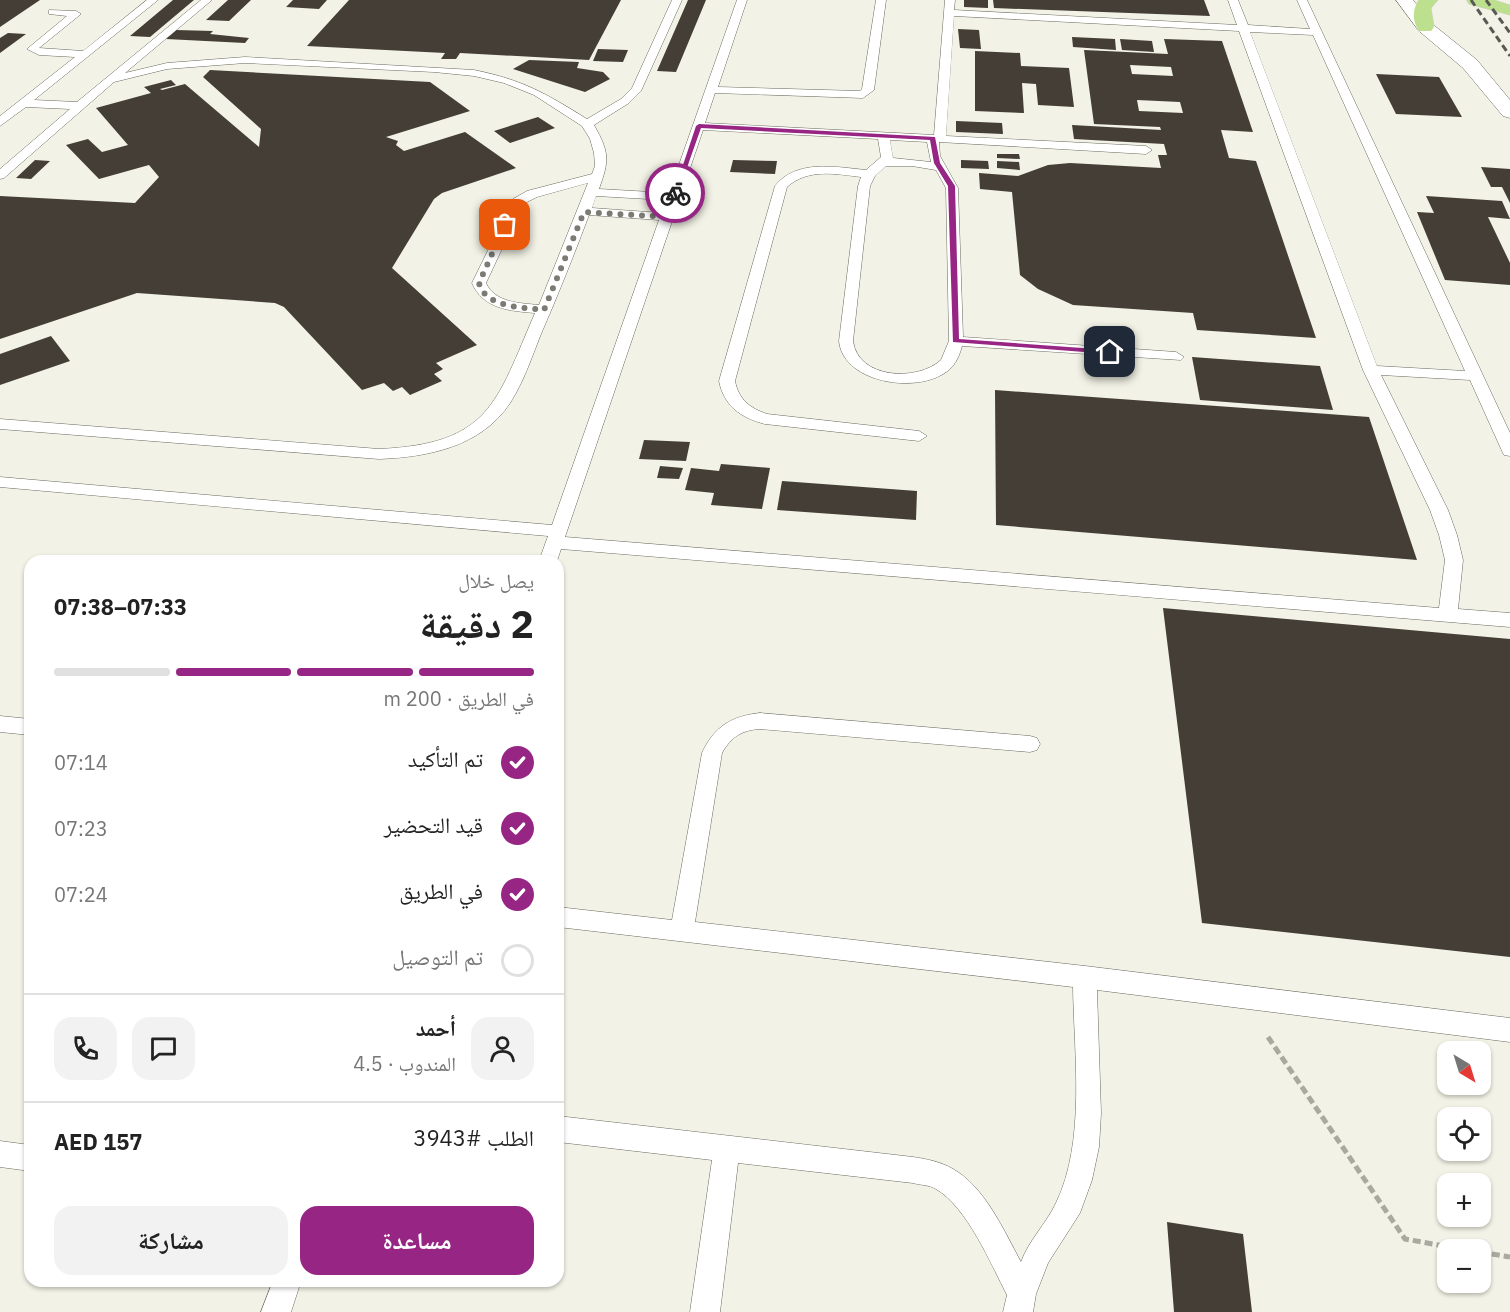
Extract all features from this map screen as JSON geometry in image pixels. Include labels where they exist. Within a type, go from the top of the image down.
[{"type":"main road","points":[[1425,27],[1421,8],[1423,3],[1430,0]]},
{"type":"main road","points":[[1474,0],[1510,10]]},
{"type":"street","points":[[1404,0],[1425,27],[1470,64],[1510,112]]},
{"type":"lane","points":[[0,122],[153,0]]},
{"type":"lane","points":[[0,175],[207,0]]},
{"type":"lane","points":[[587,124],[617,107],[637,88],[677,0]]},
{"type":"lane","points":[[550,555],[742,0]]},
{"type":"lane","points":[[712,90],[863,96],[868,90],[881,0]]},
{"type":"lane","points":[[883,136],[888,154],[884,162],[869,174],[864,186],[846,341],[848,354],[859,367],[879,375],[903,378],[926,375],[943,367],[952,355],[956,340],[952,186],[939,167],[932,146],[936,139],[950,0]]},
{"type":"lane","points":[[1233,0],[1371,370],[1439,510],[1448,535],[1454,560],[1448,615]]},
{"type":"lane","points":[[1302,0],[1510,451]]},
{"type":"lane","points":[[53,12],[76,14],[32,49],[84,54]]},
{"type":"lane","points":[[950,13],[1317,32]]},
{"type":"lane","points":[[0,424],[347,452],[412,453],[446,445],[475,431],[496,414],[508,394],[598,176],[600,153],[587,124],[538,93],[507,80],[474,73],[237,60],[167,66],[111,80]]},
{"type":"lane","points":[[23,103],[80,106]]},
{"type":"lane","points":[[699,126],[1146,150]]},
{"type":"lane","points":[[884,162],[912,162],[939,167]]},
{"type":"lane","points":[[869,174],[807,172],[786,180],[781,186],[727,381],[728,393],[735,404],[765,419],[919,436]]},
{"type":"lane","points":[[544,310],[492,300],[481,290],[479,283],[518,202],[532,194],[598,176]]},
{"type":"lane","points":[[591,192],[674,197]]},
{"type":"lane","points":[[584,212],[668,217]]},
{"type":"lane","points":[[956,340],[1176,357]]},
{"type":"lane","points":[[1371,370],[1476,376]]},
{"type":"lane","points":[[0,482],[556,537],[1510,620]]},
{"type":"lane","points":[[682,930],[712,753],[718,739],[743,722],[760,721],[1030,744]]},
{"type":"lane","points":[[0,724],[24,726]]},
{"type":"lane","points":[[564,918],[1085,977],[1510,1030]]},
{"type":"lane","points":[[1020,1303],[1038,1254],[1066,1213],[1078,1180],[1086,1147],[1088,1113],[1085,977]]},
{"type":"lane","points":[[564,1130],[914,1170],[944,1178],[963,1197],[987,1229],[1020,1303]]},
{"type":"lane","points":[[705,1312],[727,1148]]},
{"type":"lane","points":[[0,1154],[24,1157]]},
{"type":"lane","points":[[276,1312],[285,1287]]},
{"type":"path","points":[[1241,996],[1405,1239],[1437,1245]]},
{"type":"path","points":[[1491,1254],[1510,1257]]},
{"type":"building","points":[[0,0],[40,0],[0,27]]},
{"type":"building","points":[[173,0],[194,0],[150,37],[130,36]]},
{"type":"building","points":[[228,0],[251,0],[229,21],[206,20]]},
{"type":"building","points":[[293,0],[327,0],[319,9],[286,7]]},
{"type":"building","points":[[349,0],[621,0],[589,60],[460,53],[456,59],[441,59],[445,53],[307,46]]},
{"type":"building","points":[[688,0],[706,0],[676,72],[657,71]]},
{"type":"building","points":[[964,0],[988,0],[988,8],[964,7]]},
{"type":"building","points":[[993,0],[1204,0],[1210,16],[994,8]]},
{"type":"building","points":[[958,29],[979,30],[981,49],[960,48]]},
{"type":"building","points":[[176,30],[213,31],[210,34],[249,38],[245,43],[166,39]]},
{"type":"building","points":[[8,33],[26,34],[0,53],[0,38]]},
{"type":"building","points":[[1072,37],[1115,39],[1116,50],[1073,47]]},
{"type":"building","points":[[1120,39],[1152,41],[1154,52],[1122,50]]},
{"type":"building","points":[[1164,39],[1222,41],[1253,132],[1221,130],[1229,158],[1256,161],[1316,338],[1197,330],[1193,313],[1073,305],[1038,289],[1020,275],[1012,192],[980,189],[979,173],[1018,176],[1048,165],[1070,163],[1161,168],[1158,155],[1167,155],[1164,144],[1074,139],[1072,125],[1161,130],[1160,127],[1094,124],[1084,50],[1168,54]],"holes":[[[1130,65],[1171,67],[1173,76],[1132,74]],[[1137,100],[1180,102],[1183,113],[1139,111]]]},
{"type":"building","points":[[598,49],[628,50],[623,62],[593,61]]},
{"type":"building","points":[[975,51],[1020,53],[1021,66],[1069,68],[1074,107],[1038,105],[1036,84],[1022,83],[1024,113],[975,111]]},
{"type":"building","points":[[529,60],[579,62],[577,68],[603,72],[610,79],[585,92],[513,69]]},
{"type":"building","points":[[210,70],[430,82],[470,111],[386,137],[398,141],[396,145],[404,151],[465,132],[516,168],[442,193],[434,199],[392,268],[477,345],[436,363],[443,369],[434,374],[442,381],[410,395],[402,387],[393,391],[384,383],[362,390],[284,307],[275,303],[137,293],[0,339],[0,196],[135,203],[159,177],[149,165],[99,179],[66,145],[88,139],[102,152],[128,145],[96,108],[151,93],[144,87],[171,80],[176,85],[160,89],[185,84],[259,147],[261,129],[203,77]]},
{"type":"building","points":[[1376,74],[1439,77],[1462,117],[1396,114]]},
{"type":"building","points":[[538,117],[555,128],[510,143],[494,131]]},
{"type":"building","points":[[956,121],[1002,123],[1003,134],[956,132]]},
{"type":"building","points":[[997,154],[1019,154],[1020,159],[997,158]]},
{"type":"building","points":[[35,160],[50,161],[31,179],[16,178]]},
{"type":"building","points":[[733,160],[777,161],[775,174],[730,172]]},
{"type":"building","points":[[961,160],[988,161],[989,169],[961,168]]},
{"type":"building","points":[[997,161],[1019,162],[1020,170],[997,168]]},
{"type":"building","points":[[1481,167],[1510,169],[1510,203],[1502,187],[1491,187]]},
{"type":"building","points":[[1426,196],[1502,201],[1510,219],[1488,217],[1510,263],[1510,285],[1445,280],[1417,212],[1434,213]]},
{"type":"building","points":[[51,336],[70,361],[0,385],[0,354]]},
{"type":"building","points":[[1192,357],[1320,366],[1333,410],[1200,400]]},
{"type":"building","points":[[995,390],[1369,417],[1417,560],[996,525]]},
{"type":"building","points":[[644,440],[690,442],[686,461],[639,459]]},
{"type":"building","points":[[721,464],[770,468],[762,509],[711,505],[714,493],[685,490],[691,468],[719,471]]},
{"type":"building","points":[[660,466],[683,468],[679,479],[657,478]]},
{"type":"building","points":[[782,481],[917,491],[916,520],[777,510]]},
{"type":"building","points":[[1163,608],[1510,639],[1510,957],[1202,923]]},
{"type":"building","points":[[1167,1222],[1243,1234],[1252,1312],[1174,1312]]},
{"type":"railway","points":[[1471,0],[1510,56]]},
{"type":"railway","points":[[1486,0],[1510,33]]},
{"type":"way so far","points":[[505,225],[479,283],[481,290],[492,300],[501,303],[544,310],[584,212],[668,217],[675,193]]},
{"type":"route","points":[[675,193],[699,126],[933,139],[932,146],[937,163],[952,186],[956,340],[1110,352]]}]
